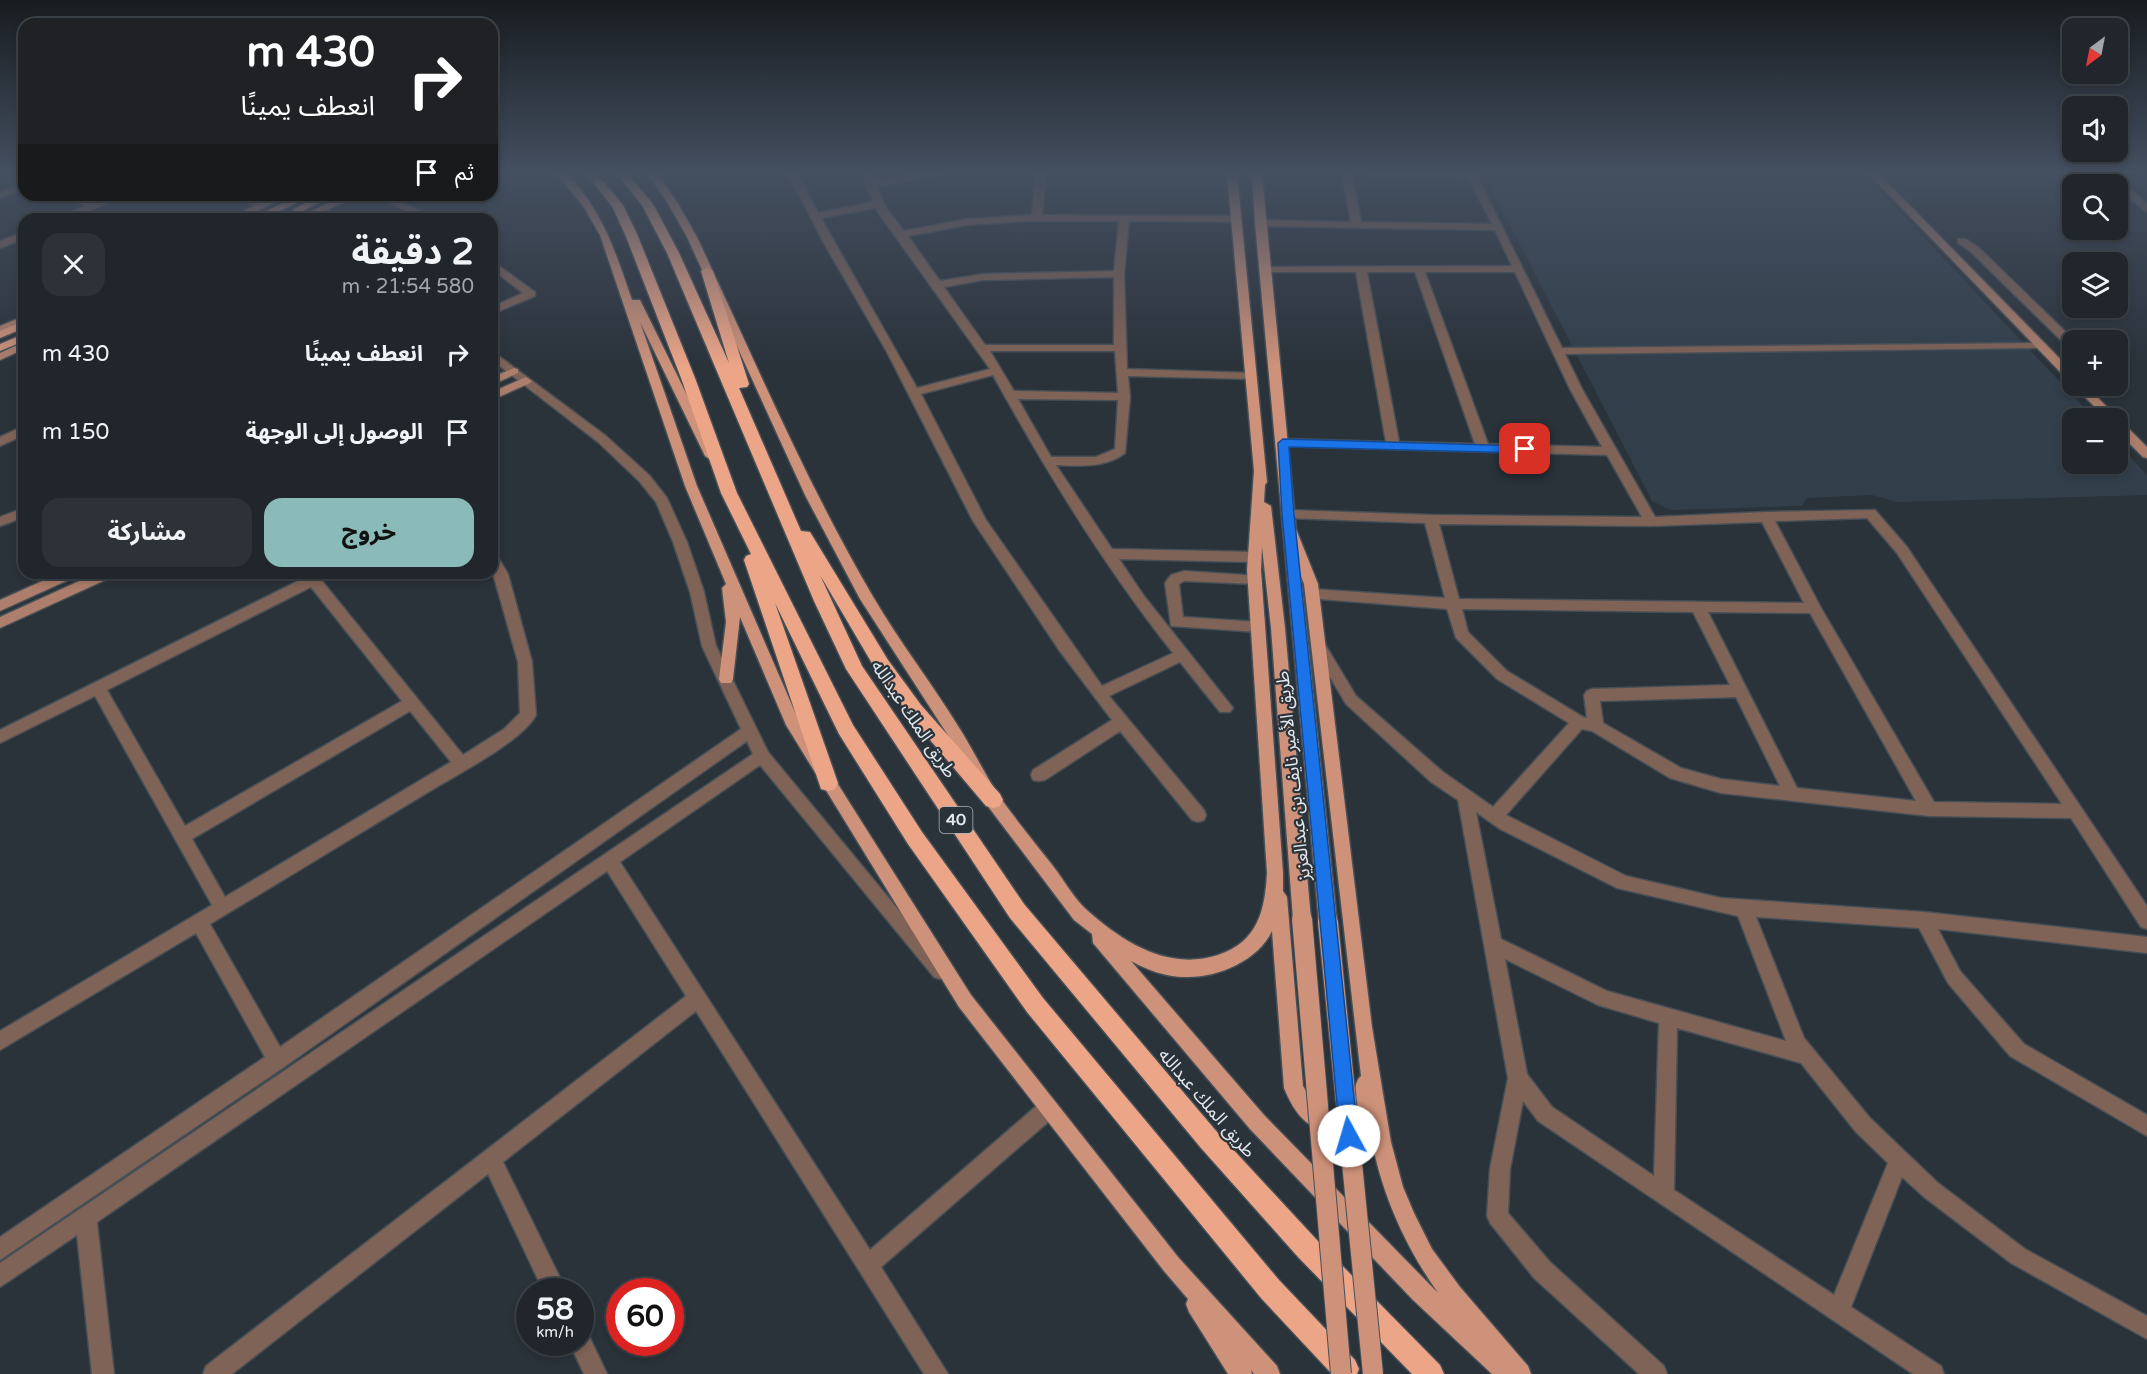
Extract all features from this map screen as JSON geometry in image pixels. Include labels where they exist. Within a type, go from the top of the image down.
[{"type":"highway","name":"40","points":[[633,238],[688,378],[729,493],[846,729],[915,838],[1035,1005],[1270,1289],[1350,1374]]},
{"type":"highway","name":"طريق الملك عبدالله","points":[[665,238],[822,601],[855,669],[1017,911],[1209,1140],[1307,1248],[1431,1374]]},
{"type":"highway","points":[[707,271],[772,484],[882,665],[915,710],[993,800]]},
{"type":"highway","points":[[729,493],[828,783]]},
{"type":"main road","points":[[606,238],[672,379],[729,493]]},
{"type":"main road","points":[[606,238],[691,486],[791,721],[965,1001],[1171,1264],[1269,1374]]},
{"type":"main road","points":[[690,238],[811,495],[855,579],[956,736],[993,800],[1080,915],[1257,1122],[1421,1292],[1509,1374]]},
{"type":"main road","name":"طريق الأمير نايف بن عبدالعزيز","points":[[1238,238],[1259,473],[1278,628],[1341,1374]]},
{"type":"main road","name":"طريق الأمير نايف بن عبدالعزيز","points":[[1261,238],[1373,1374]]},
{"type":"main road","points":[[0,335],[18,327]]},
{"type":"main road","points":[[0,348],[18,340]]},
{"type":"main road","points":[[1259,473],[1255,579],[1275,873],[1282,929],[1294,1088],[1299,1102],[1310,1115],[1322,1122],[1345,1125],[1357,1118],[1364,1109],[1367,1098],[1363,1027]]},
{"type":"main road","points":[[1289,522],[1311,584],[1363,1027],[1381,1142],[1392,1187],[1425,1256],[1452,1295],[1520,1374]]},
{"type":"main road","points":[[726,679],[733,622],[728,573]]},
{"type":"main road","points":[[1080,915],[1125,949],[1152,963],[1184,969],[1207,967],[1231,959],[1262,933],[1270,916],[1275,873]]},
{"type":"main road","points":[[1171,1264],[1241,1374]]},
{"type":"street","points":[[0,245],[17,238]]},
{"type":"street","points":[[827,238],[914,392],[980,521],[1099,694],[1198,815]]},
{"type":"street","points":[[905,238],[997,371],[1047,461],[1139,600],[1225,708]]},
{"type":"street","points":[[1047,461],[1100,460],[1115,456],[1121,450],[1124,397],[1120,348],[1119,274],[1123,238]]},
{"type":"street","points":[[1504,238],[1609,451],[1651,522]]},
{"type":"street","points":[[1936,238],[2040,345],[2062,362]]},
{"type":"street","points":[[1962,241],[1975,250],[2062,335]]},
{"type":"street","points":[[498,269],[531,294],[498,308]]},
{"type":"street","points":[[1264,269],[1519,269]]},
{"type":"street","points":[[1360,269],[1393,445]]},
{"type":"street","points":[[1419,269],[1483,448]]},
{"type":"street","points":[[937,285],[983,277],[1119,274]]},
{"type":"street","points":[[0,328],[18,320]]},
{"type":"street","points":[[1558,351],[2040,345]]},
{"type":"street","points":[[981,348],[1120,348]]},
{"type":"street","points":[[0,358],[18,349]]},
{"type":"street","points":[[498,359],[602,439],[644,478],[662,501],[680,542],[697,592],[709,646],[762,756],[965,1001]]},
{"type":"street","points":[[498,378],[514,371]]},
{"type":"street","points":[[914,392],[997,371]]},
{"type":"street","points":[[1122,372],[1251,377]]},
{"type":"street","points":[[498,393],[526,381]]},
{"type":"street","points":[[1010,395],[1124,397]]},
{"type":"street","points":[[2090,396],[2102,408]]},
{"type":"street","points":[[0,442],[18,433]]},
{"type":"street","points":[[2128,435],[2147,454]]},
{"type":"street","points":[[1283,443],[1609,451]]},
{"type":"street","points":[[1289,522],[1431,519],[1651,522],[1870,513],[1902,550],[2076,810],[2147,921]]},
{"type":"street","points":[[0,522],[18,514]]},
{"type":"street","points":[[1766,516],[1814,608],[1929,809]]},
{"type":"street","points":[[1431,519],[1461,634],[1502,675],[1579,722],[1596,726],[1676,772],[1721,786],[1929,809],[2076,810]]},
{"type":"street","points":[[1108,554],[1255,557]]},
{"type":"street","points":[[0,1041],[461,764],[509,733],[528,716],[525,662],[498,569]]},
{"type":"street","points":[[1255,579],[1184,576],[1176,578],[1172,583],[1176,622],[1258,627]]},
{"type":"street","points":[[0,606],[59,579]]},
{"type":"street","points":[[0,623],[96,579]]},
{"type":"street","points":[[0,737],[314,579]]},
{"type":"street","points":[[322,579],[412,703],[461,764]]},
{"type":"street","points":[[1312,594],[1452,604],[1814,608]]},
{"type":"street","points":[[1698,607],[1792,793]]},
{"type":"street","points":[[1318,645],[1351,700],[1437,777],[1495,816],[1623,883],[1721,906],[1744,909],[1924,920],[2147,945]]},
{"type":"street","points":[[1099,694],[1183,655]]},
{"type":"street","points":[[98,688],[222,907]]},
{"type":"street","points":[[1596,726],[1592,695],[1740,691]]},
{"type":"street","points":[[182,836],[412,703]]},
{"type":"street","points":[[1039,775],[1123,721]]},
{"type":"street","points":[[1495,816],[1579,722]]},
{"type":"street","points":[[0,1249],[277,1060],[749,732]]},
{"type":"street","points":[[0,1276],[762,756]]},
{"type":"street","points":[[1465,796],[1518,1078],[1500,1169],[1497,1216],[1542,1270],[1656,1374]]},
{"type":"street","points":[[610,861],[937,1374]]},
{"type":"street","points":[[1744,909],[1797,1044],[1863,1125],[1931,1191],[2018,1256],[2147,1328]]},
{"type":"street","points":[[1924,920],[1954,977],[2017,1050],[2147,1126]]},
{"type":"street","points":[[199,921],[277,1060]]},
{"type":"street","points":[[1493,944],[1604,999],[1807,1056]]},
{"type":"street","points":[[214,1374],[697,999]]},
{"type":"street","points":[[1664,1195],[1668,1017]]},
{"type":"street","points":[[1518,1078],[1545,1113],[1933,1374]]},
{"type":"street","points":[[868,1265],[1048,1109]]},
{"type":"street","points":[[491,1159],[549,1278]]},
{"type":"street","points":[[1838,1311],[1899,1160]]},
{"type":"street","points":[[86,1218],[103,1374]]},
{"type":"street","points":[[587,1356],[596,1374]]},
{"type":"shaded area","points":[[1517,238],[1924,238],[2062,384],[2062,396],[2073,396],[2085,408],[2062,408],[2062,474],[2128,474],[2128,455],[2147,475],[2147,495],[1897,502],[1872,495],[1807,498],[1802,506],[1671,510],[1652,501]]},
{"type":"route","points":[[1349,1136],[1283,443],[1525,449]]}]
